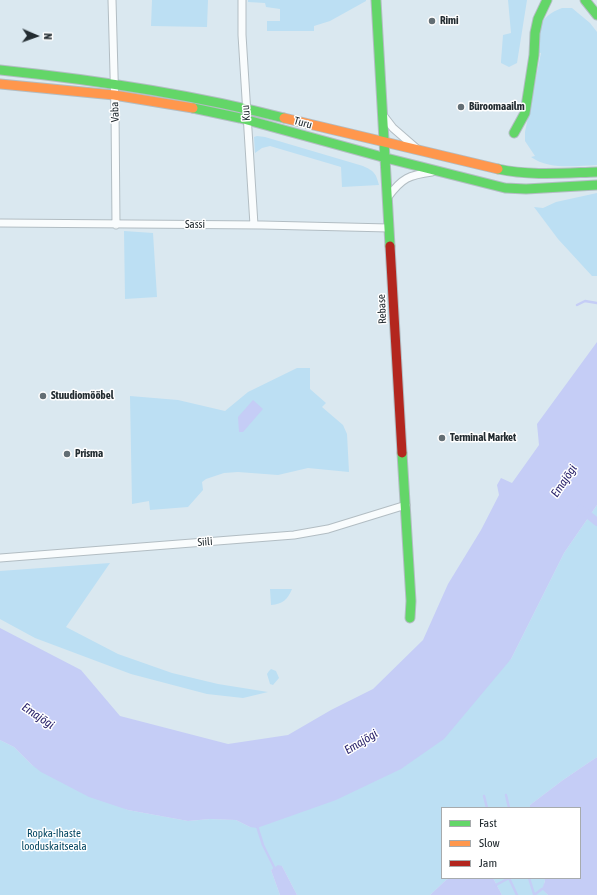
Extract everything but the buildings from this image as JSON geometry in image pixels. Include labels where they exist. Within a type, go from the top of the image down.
[{"type":"main road","name":"Rebase","points":[[376,0],[412,601],[410,618]]},
{"type":"main road","points":[[514,133],[525,113],[534,55],[535,33],[538,19],[547,0]]},
{"type":"main road","points":[[585,0],[597,15]]},
{"type":"main road","points":[[591,0],[597,8]]},
{"type":"main road","name":"Turu","points":[[0,70],[114,83],[158,90],[246,108],[367,139],[508,171],[552,174],[597,172]]},
{"type":"main road","name":"Turu","points":[[0,84],[114,95],[178,105],[246,120],[386,158],[505,188],[526,189],[597,185]]},
{"type":"street","name":"Vaba","points":[[112,0],[116,224]]},
{"type":"street","name":"Kuu","points":[[242,0],[246,120],[254,225]]},
{"type":"street","points":[[383,115],[404,139],[419,151]]},
{"type":"street","points":[[367,139],[384,128]]},
{"type":"street","points":[[388,197],[404,178],[419,173],[440,171]]},
{"type":"street","name":"Sassi","points":[[0,223],[254,225],[389,228]]},
{"type":"street","name":"Siili","points":[[0,558],[294,535],[328,529],[406,505]]},
{"type":"green space","points":[[152,0],[208,0],[207,27],[151,26]]},
{"type":"green space","points":[[248,0],[366,1],[330,21],[314,26],[314,31],[267,31],[267,21],[280,21],[280,9],[266,7],[265,3],[248,2]]},
{"type":"green space","points":[[508,0],[527,0],[517,63],[509,67],[501,63],[503,35],[511,33]]},
{"type":"green space","points":[[562,8],[572,8],[590,23],[597,32],[597,165],[554,166],[546,164],[531,157],[535,156],[525,141],[525,132],[541,53],[534,52],[538,31],[540,25],[548,16]]},
{"type":"green space","points":[[254,137],[265,137],[363,166],[370,169],[374,173],[379,185],[342,187],[341,167],[270,146],[262,148],[255,153]]},
{"type":"green space","points":[[597,193],[597,276],[592,276],[558,239],[534,207],[543,208],[556,202]]},
{"type":"green space","points":[[124,231],[153,233],[157,297],[125,299]]},
{"type":"green space","points":[[297,368],[310,368],[310,389],[326,403],[322,407],[343,425],[347,434],[349,472],[308,468],[278,475],[238,472],[224,473],[206,479],[202,482],[203,490],[188,507],[150,510],[149,501],[132,504],[130,396],[178,400],[225,411],[248,392]]},
{"type":"green space","name":"Ropka-Ihaste looduskaitseala","points":[[597,505],[597,757],[563,780],[530,805],[530,807],[441,807],[441,879],[448,879],[430,895],[297,895],[282,866],[271,870],[280,895],[0,895],[0,740],[14,747],[32,765],[128,810],[188,821],[210,819],[236,820],[250,827],[511,659],[564,553]]},
{"type":"green space","points":[[110,563],[66,627],[118,654],[172,673],[218,684],[268,692],[243,698],[207,694],[131,674],[35,638],[0,619],[0,571]]},
{"type":"green space","points":[[270,589],[292,589],[289,596],[284,600],[271,605]]},
{"type":"green space","points":[[271,669],[276,671],[279,678],[273,685],[270,684],[267,674]]},
{"type":"green space","points":[[494,879],[544,879],[543,889],[548,895],[502,895]]},
{"type":"water","name":"Emajõgi","points":[[597,342],[597,505],[564,553],[511,659],[444,739],[401,769],[336,800],[257,828],[250,827],[236,820],[210,819],[188,821],[128,810],[89,797],[41,772],[14,747],[0,740],[0,628],[81,670],[120,716],[228,744],[288,735],[331,710],[373,689],[423,640],[448,584],[481,530],[499,495],[497,485],[501,478],[512,483],[539,445],[537,424]]},
{"type":"water","points":[[253,400],[263,409],[243,432],[239,432],[238,417]]},
{"type":"water","points":[[597,757],[597,895],[548,895],[542,889],[544,879],[581,879],[581,807],[530,807],[530,805]]},
{"type":"water","points":[[278,865],[282,866],[297,895],[280,895],[271,870]]},
{"type":"water","points":[[494,879],[502,895],[430,895],[446,880]]},
{"type":"waterway","points":[[577,305],[585,301],[597,303]]},
{"type":"waterway","points":[[581,509],[597,522]]},
{"type":"waterway","points":[[506,795],[509,807]]},
{"type":"waterway","points":[[484,796],[487,807]]},
{"type":"waterway","points":[[257,826],[263,845],[275,869]]},
{"type":"waterway","points":[[496,885],[507,879]]},
{"type":"waterway","points":[[509,879],[517,895]]},
{"type":"waterway","points":[[529,879],[534,894]]},
{"type":"waterway","points":[[534,895],[542,889]]},
{"type":"traffic: fast","points":[[376,0],[390,246]]},
{"type":"traffic: fast","points":[[514,133],[525,113],[534,55],[535,33],[538,19],[547,0]]},
{"type":"traffic: fast","points":[[585,0],[597,15]]},
{"type":"traffic: fast","points":[[0,70],[72,78],[143,89],[249,109],[284,118]]},
{"type":"traffic: fast","points":[[193,108],[240,118],[386,158],[505,188],[526,189],[597,185]]},
{"type":"traffic: fast","points":[[498,169],[522,173],[597,172]]},
{"type":"traffic: fast","points":[[402,453],[411,601],[410,618]]},
{"type":"traffic: slow","points":[[0,84],[114,95],[193,108]]},
{"type":"traffic: slow","points":[[284,118],[498,169]]},
{"type":"traffic: jam","points":[[390,246],[402,453]]},
{"type":"place","name":"Rimi","points":[[432,21]]},
{"type":"place","name":"Büroomaailm","points":[[461,107]]},
{"type":"place","name":"Stuudiomööbel","points":[[43,396]]},
{"type":"place","name":"Terminal Market","points":[[442,438]]},
{"type":"place","name":"Prisma","points":[[67,454]]}]
